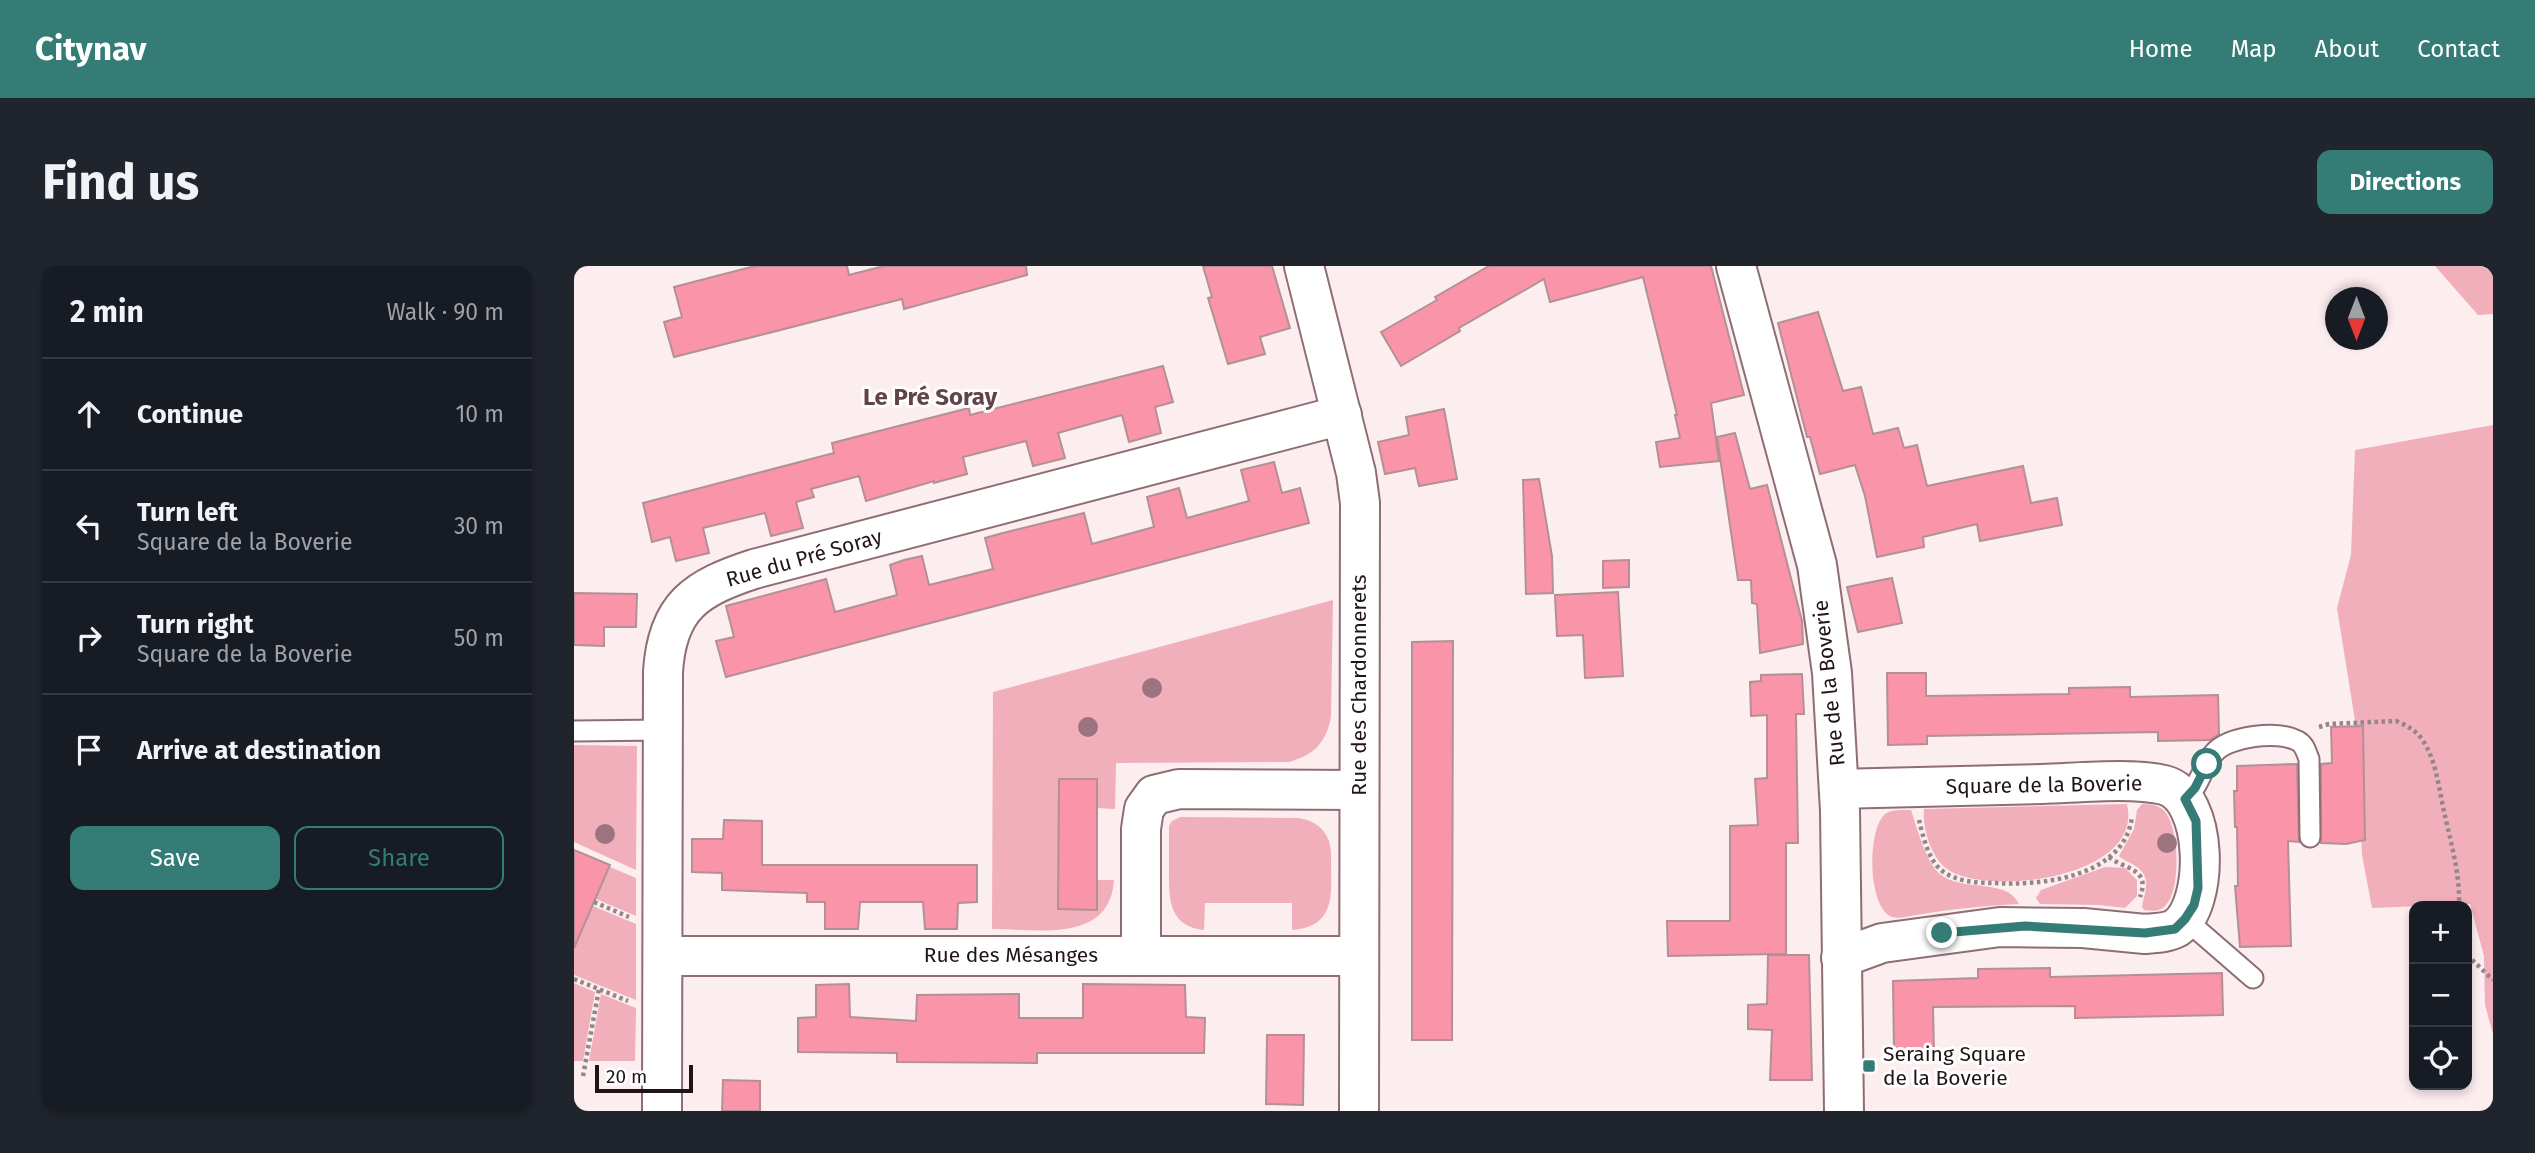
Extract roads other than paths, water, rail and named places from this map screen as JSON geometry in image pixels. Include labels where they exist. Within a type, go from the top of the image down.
[{"type":"street","name":"Rue des Chardonnerets","points":[[1304,266],[1356,473],[1360,503],[1359,1111]]},
{"type":"street","name":"Rue de la Boverie","points":[[1736,266],[1817,565],[1832,673],[1840,789],[1844,1111]]},
{"type":"street","name":"Rue du Pré Soray","points":[[662,1111],[664,648],[673,625],[687,603],[704,588],[725,578],[1342,415]]},
{"type":"street","name":"Square de la Boverie","points":[[1840,789],[2147,782],[2166,785],[2181,793],[2185,799]]},
{"type":"street","points":[[1141,955],[1141,829],[1144,809],[1154,795],[1179,789],[1359,790]]},
{"type":"street","points":[[1841,958],[1882,943],[1972,930],[2025,926],[2145,933],[2175,929],[2194,905],[2198,888],[2196,821],[2185,799]]},
{"type":"street","name":"Rue des Mésanges","points":[[663,956],[1359,956]]},
{"type":"lane","points":[[574,731],[663,730]]},
{"type":"lane","points":[[2185,799],[2195,788],[2215,752],[2222,746],[2250,737],[2283,737],[2297,740],[2305,747],[2309,759],[2310,837]]},
{"type":"lane","points":[[2185,919],[2253,978]]},
{"type":"place","name":"Seraing Square de la Boverie","points":[[1869,1066]]},
{"type":"district","name":"Le Pré Soray","points":[[930,397]]}]
